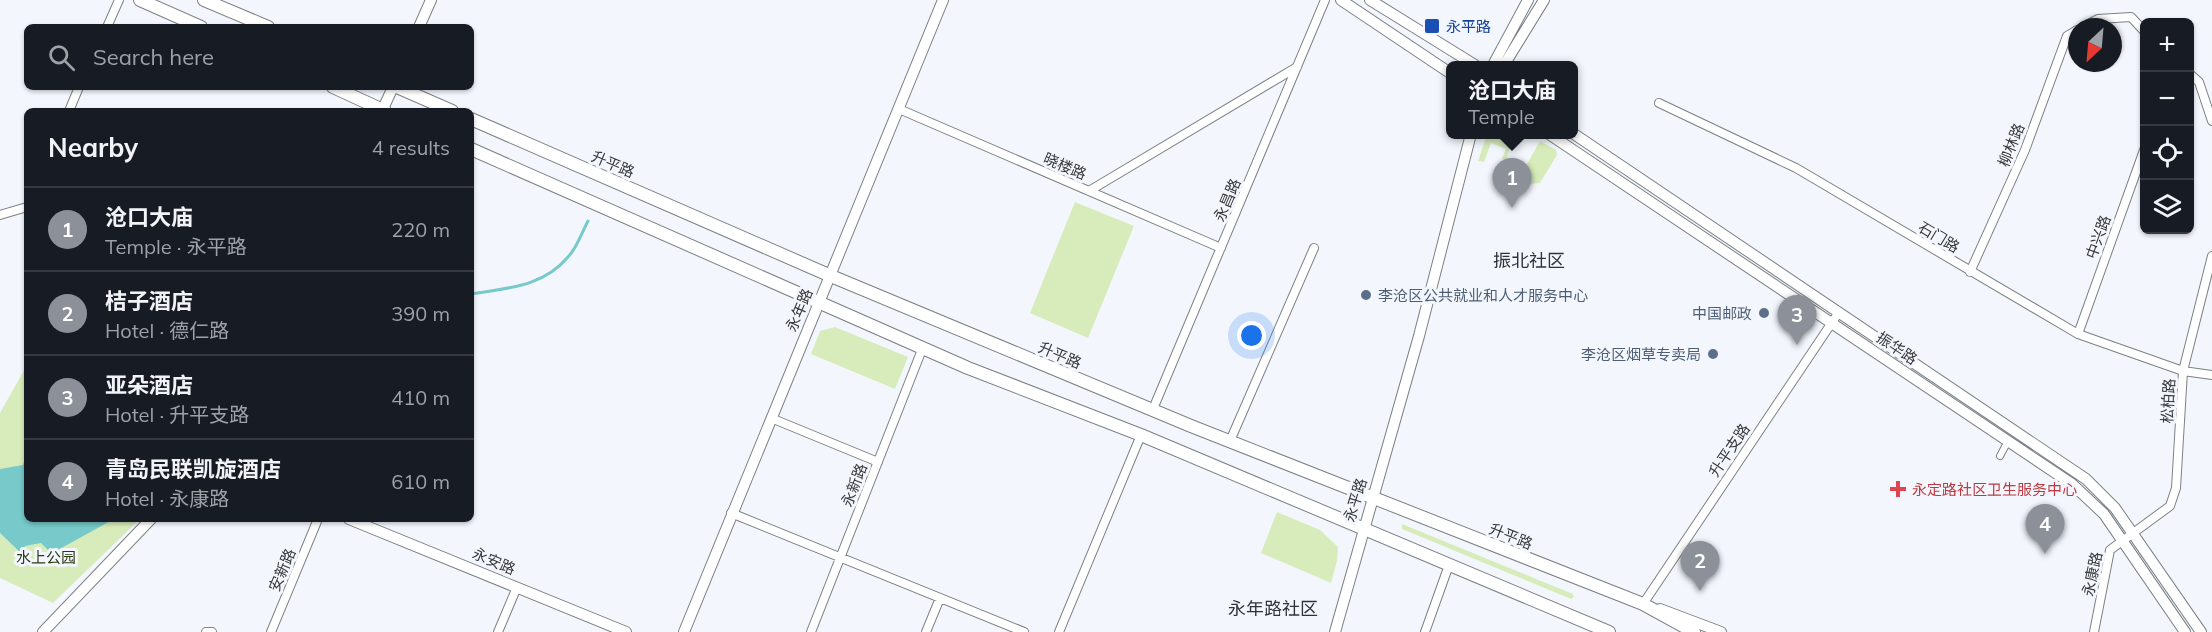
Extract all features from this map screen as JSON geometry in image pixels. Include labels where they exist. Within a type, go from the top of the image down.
[{"type":"main road","points":[[140,0],[194,24]]},
{"type":"main road","points":[[204,0],[261,24]]},
{"type":"main road","points":[[420,24],[431,0]]},
{"type":"main road","name":"永年路","points":[[684,632],[943,0]]},
{"type":"main road","points":[[1341,0],[1446,70]]},
{"type":"main road","points":[[1370,0],[1467,61]]},
{"type":"main road","points":[[1496,61],[1528,0]]},
{"type":"main road","points":[[1507,61],[1544,0]]},
{"type":"main road","points":[[339,90],[377,108]]},
{"type":"main road","points":[[384,108],[394,90]]},
{"type":"main road","points":[[402,90],[445,108]]},
{"type":"main road","name":"升平路","points":[[474,120],[831,276],[1153,410],[1643,604],[1694,632]]},
{"type":"main road","name":"振华路","points":[[1578,137],[2086,479],[2106,498],[2134,533],[2201,632]]},
{"type":"main road","name":"永平路","points":[[1335,632],[1362,529],[1419,336],[1470,139]]},
{"type":"main road","name":"振华路","points":[[1555,139],[1832,322],[2090,499],[2122,539],[2185,632]]},
{"type":"main road","points":[[474,150],[817,304],[968,368],[1141,435],[1609,632]]},
{"type":"main road","points":[[43,632],[148,522]]},
{"type":"main road","name":"永安路","points":[[356,522],[626,632]]},
{"type":"main road","points":[[1643,604],[1721,632]]},
{"type":"street","points":[[108,24],[119,0]]},
{"type":"street","name":"永昌路","points":[[1153,410],[1325,0]]},
{"type":"street","points":[[2114,18],[2131,17],[2140,26]]},
{"type":"street","name":"柳林路","points":[[1970,272],[2025,150],[2068,35]]},
{"type":"street","points":[[1089,191],[1298,67]]},
{"type":"street","points":[[2194,78],[2199,82],[2212,121]]},
{"type":"street","points":[[70,108],[79,90]]},
{"type":"street","name":"石门路","points":[[1659,104],[1796,168],[2078,334],[2183,371],[2212,375]]},
{"type":"street","name":"晓楼路","points":[[899,109],[1221,248]]},
{"type":"street","name":"中兴路","points":[[2078,334],[2140,164]]},
{"type":"street","points":[[0,215],[24,206]]},
{"type":"street","points":[[1230,441],[1314,248]]},
{"type":"street","name":"松柏路","points":[[2134,533],[2170,506],[2176,488],[2183,371],[2212,256]]},
{"type":"street","name":"升平支路","points":[[1643,604],[1839,312]]},
{"type":"street","name":"永新路","points":[[811,632],[922,347]]},
{"type":"street","points":[[771,418],[878,462]]},
{"type":"street","points":[[1059,632],[1141,435]]},
{"type":"street","points":[[2000,456],[2008,441]]},
{"type":"street","points":[[731,513],[1024,632]]},
{"type":"street","name":"安新路","points":[[271,632],[317,522]]},
{"type":"street","name":"永康路","points":[[2094,632],[2107,557],[2112,546],[2134,533]]},
{"type":"street","points":[[1425,632],[1449,565]]},
{"type":"street","points":[[498,632],[517,587]]},
{"type":"street","points":[[926,632],[940,598]]},
{"type":"street","points":[[206,632],[212,632]]},
{"type":"green space","points":[[1516,139],[1510,145],[1506,161],[1502,159],[1506,149],[1491,143],[1484,162],[1478,161],[1485,140]]},
{"type":"green space","points":[[1540,141],[1556,150],[1557,155],[1540,183],[1530,184],[1514,175],[1527,164]]},
{"type":"green space","points":[[1075,202],[1134,226],[1088,338],[1030,313]]},
{"type":"green space","points":[[835,327],[908,357],[895,389],[811,354],[820,331]]},
{"type":"green space","name":"水上公园","points":[[24,370],[24,522],[137,522],[53,603],[0,578],[0,413]]},
{"type":"green space","points":[[1277,512],[1320,530],[1338,547],[1331,583],[1261,553]]},
{"type":"green space","points":[[1402,524],[1573,594],[1574,597],[1571,599],[1402,529]]},
{"type":"water","points":[[24,462],[24,522],[109,522],[56,551],[48,550],[41,543],[25,546],[26,549],[22,554],[0,533],[0,469],[23,465]]},
{"type":"waterway","points":[[474,294],[511,288],[547,275],[571,253],[588,221]]},
{"type":"place","name":"永平路","points":[[1432,26]]},
{"type":"place","name":"沧口大庙","points":[[1512,208]]},
{"type":"place","name":"李沧区公共就业和人才服务中心","points":[[1366,295]]},
{"type":"place","name":"中国邮政","points":[[1764,313]]},
{"type":"place","name":"亚朵酒店","points":[[1797,345]]},
{"type":"place","name":"李沧区烟草专卖局","points":[[1713,354]]},
{"type":"place","name":"永定路社区卫生服务中心","points":[[1898,489]]},
{"type":"place","name":"青岛民联凯旋酒店","points":[[2045,554]]},
{"type":"place","name":"桔子酒店","points":[[1700,591]]},
{"type":"district","name":"振北社区","points":[[1529,260]]},
{"type":"district","name":"永年路社区","points":[[1273,608]]}]
